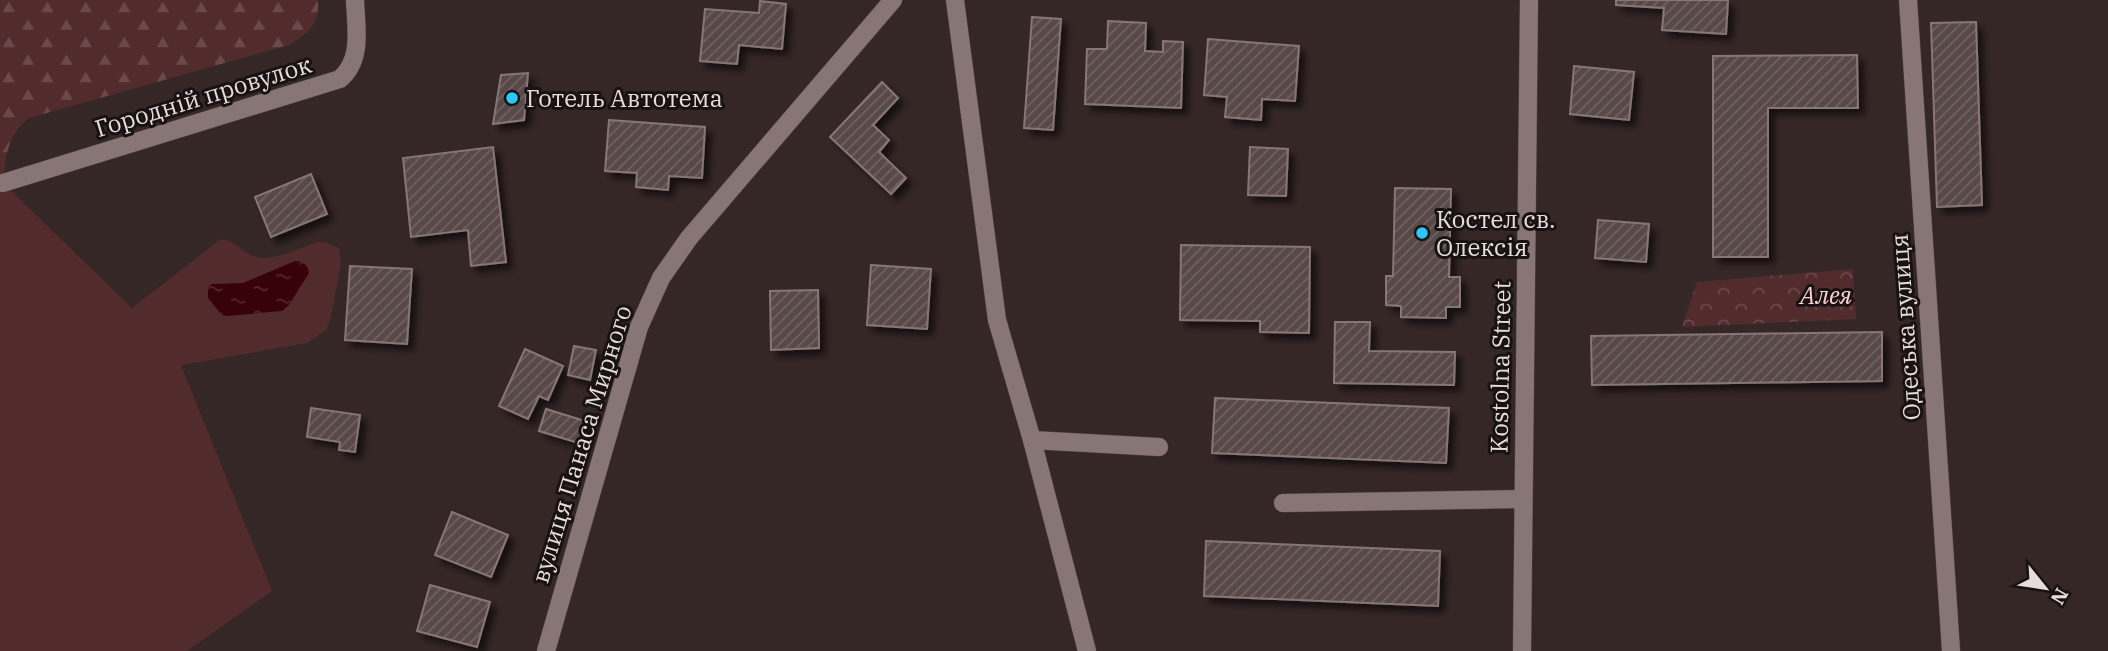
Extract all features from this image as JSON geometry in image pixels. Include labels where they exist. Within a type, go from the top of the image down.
[{"type":"street","name":"Городній провулок","points":[[2,184],[340,79],[350,71],[355,60],[355,0]]},
{"type":"street","name":"вулиця Панаса Мирного","points":[[546,651],[639,327],[661,278],[690,238],[893,0]]},
{"type":"street","points":[[956,0],[997,320],[1032,440],[1087,651]]},
{"type":"street","name":"Kostolna Street","points":[[1522,651],[1529,0]]},
{"type":"street","name":"Одеська вулиця","points":[[1908,0],[1951,651]]},
{"type":"street","points":[[1032,440],[1159,447]]},
{"type":"street","points":[[1283,503],[1522,499]]},
{"type":"green space","points":[[0,0],[318,0],[318,8],[311,27],[289,45],[29,118],[12,139],[3,183],[0,186]]},
{"type":"green space","points":[[3,183],[132,308],[221,239],[251,255],[266,258],[318,242],[339,248],[341,265],[326,330],[307,343],[181,365],[272,591],[187,651],[0,651],[0,186]]},
{"type":"green space","name":"Алея","points":[[1853,269],[1856,319],[1682,327],[1697,282]]},
{"type":"water","points":[[295,261],[305,264],[309,273],[289,305],[282,311],[222,315],[208,298],[208,287],[212,284],[243,283]]},
{"type":"building","points":[[1616,0],[1728,0],[1726,34],[1662,30],[1664,8],[1616,5]]},
{"type":"building","points":[[760,1],[786,4],[782,49],[739,45],[737,64],[700,61],[705,9],[759,13]]},
{"type":"building","points":[[1032,17],[1061,19],[1053,130],[1024,128]]},
{"type":"building","points":[[1108,21],[1146,23],[1145,51],[1163,52],[1163,41],[1183,42],[1181,108],[1085,104],[1087,49],[1107,49]]},
{"type":"building","points":[[1976,22],[1982,205],[1937,207],[1931,23]]},
{"type":"building","points":[[1208,39],[1299,46],[1295,101],[1262,99],[1261,120],[1225,117],[1227,97],[1204,95]]},
{"type":"building","points":[[1857,55],[1858,108],[1768,108],[1768,257],[1713,257],[1713,56]]},
{"type":"building","points":[[1574,66],[1634,72],[1629,120],[1570,114]]},
{"type":"building","name":"Готель Автотема","points":[[528,73],[524,120],[493,124],[501,75]]},
{"type":"building","points":[[882,82],[898,98],[873,125],[889,140],[879,152],[906,178],[891,194],[830,137]]},
{"type":"building","points":[[609,120],[705,127],[702,178],[669,176],[668,190],[636,187],[637,173],[605,171]]},
{"type":"building","points":[[493,147],[506,262],[471,266],[468,230],[411,237],[403,158]]},
{"type":"building","points":[[1250,147],[1288,149],[1286,196],[1248,195]]},
{"type":"building","points":[[311,174],[327,214],[271,237],[255,197]]},
{"type":"building","name":"Костел св. Олексія","points":[[1395,188],[1451,189],[1449,277],[1460,277],[1460,307],[1446,307],[1446,318],[1401,317],[1401,306],[1386,305],[1386,276],[1393,276]]},
{"type":"building","points":[[1598,220],[1649,224],[1646,262],[1595,258]]},
{"type":"building","points":[[1181,245],[1310,247],[1309,333],[1260,332],[1260,321],[1180,320]]},
{"type":"building","points":[[871,265],[931,269],[927,329],[867,325]]},
{"type":"building","points":[[350,266],[412,269],[407,344],[345,340]]},
{"type":"building","points":[[818,290],[819,348],[771,350],[770,291]]},
{"type":"building","points":[[1335,322],[1370,322],[1369,351],[1455,352],[1454,385],[1334,383]]},
{"type":"building","points":[[1882,332],[1882,381],[1592,385],[1591,336]]},
{"type":"building","points":[[574,346],[596,350],[590,380],[568,375]]},
{"type":"building","points":[[525,349],[563,366],[548,400],[539,396],[528,419],[499,406]]},
{"type":"building","points":[[1215,398],[1449,408],[1446,463],[1212,453]]},
{"type":"building","points":[[311,408],[360,415],[355,452],[339,450],[340,442],[307,437]]},
{"type":"building","points":[[546,409],[588,422],[582,444],[539,431]]},
{"type":"building","points":[[452,512],[508,535],[491,577],[435,555]]},
{"type":"building","points":[[1206,541],[1440,551],[1438,606],[1204,596]]},
{"type":"building","points":[[430,585],[490,602],[477,647],[417,631]]},
{"type":"place","name":"Готель Автотема","points":[[512,98]]},
{"type":"place","name":"Костел св. Олексія","points":[[1422,233]]}]
